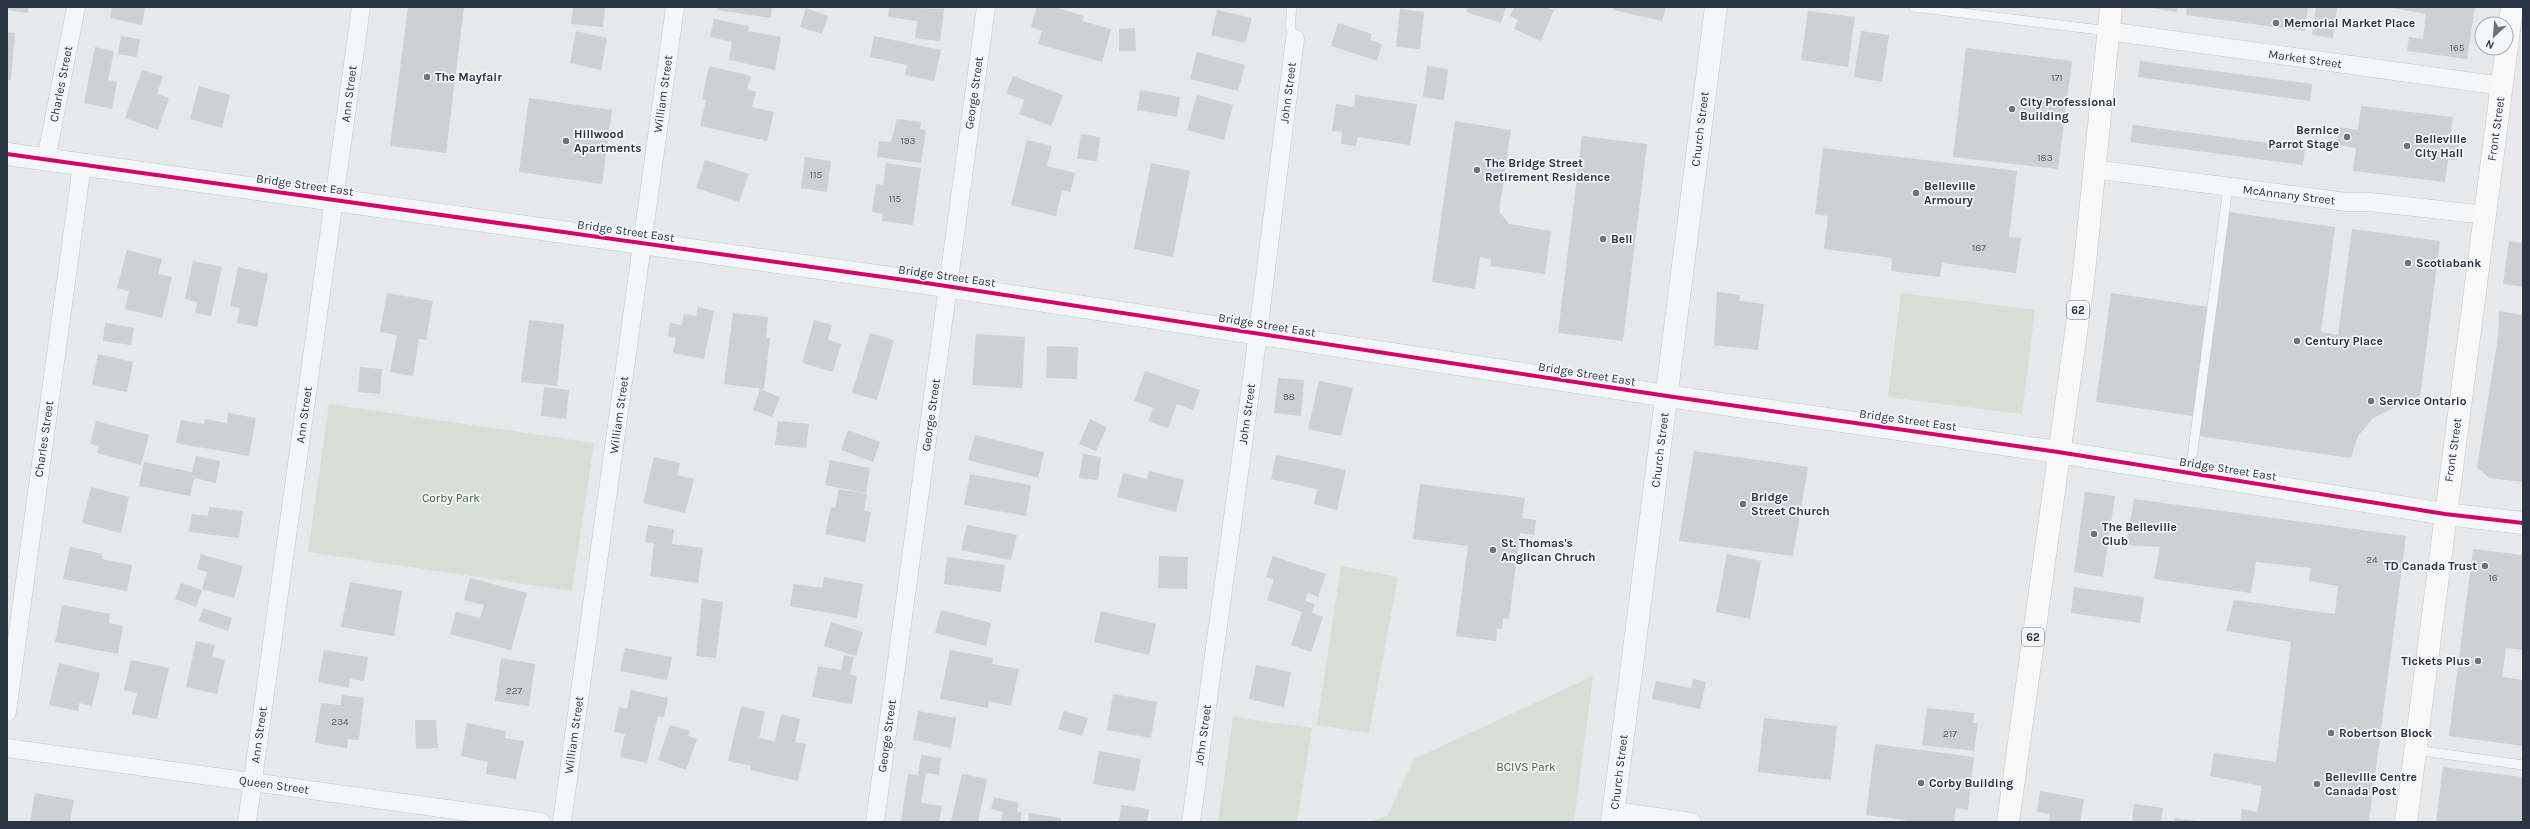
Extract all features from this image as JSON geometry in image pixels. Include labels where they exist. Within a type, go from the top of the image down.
[{"type":"main road","name":"62","points":[[2008,822],[2058,452],[2083,282],[2093,169],[2111,7]]},
{"type":"main road","name":"Front Street","points":[[2406,822],[2512,7]]},
{"type":"street","name":"Charles Street","points":[[46,160],[76,7]]},
{"type":"street","name":"Ann Street","points":[[247,822],[335,199],[360,7]]},
{"type":"street","name":"William Street","points":[[562,822],[675,7]]},
{"type":"street","name":"George Street","points":[[875,822],[986,7]]},
{"type":"street","name":"Church Street","points":[[1613,817],[1716,7]]},
{"type":"street","name":"Market Street","points":[[2108,31],[2502,86]]},
{"type":"street","name":"John Street","points":[[1191,822],[1258,334],[1295,39]]},
{"type":"street","name":"Bridge Street East","points":[[7,154],[948,286],[1666,396],[2058,452],[2445,514],[2523,523]]},
{"type":"street","name":"Charles Street","points":[[7,712],[82,165]]},
{"type":"street","name":"McAnnany Street","points":[[2093,169],[2346,202],[2370,202],[2485,215]]},
{"type":"street","name":"Queen Street","points":[[7,748],[541,822]]},
{"type":"street","points":[[1613,817],[1692,822]]},
{"type":"lane","name":"John Street","points":[[1292,7],[1290,27],[1295,39]]},
{"type":"lane","points":[[1914,7],[2108,31]]},
{"type":"lane","points":[[2190,473],[2228,187]]},
{"type":"lane","points":[[2415,750],[2523,765]]},
{"type":"green space","points":[[1901,293],[2035,310],[2022,414],[1888,397]]},
{"type":"green space","name":"Corby Park","points":[[329,404],[594,443],[572,591],[308,552]]},
{"type":"green space","points":[[1341,566],[1398,577],[1369,733],[1317,725]]},
{"type":"green space","name":"BCIVS Park","points":[[1593,676],[1574,822],[1368,822],[1387,816],[1414,759]]},
{"type":"green space","points":[[1233,717],[1312,728],[1297,822],[1218,822]]},
{"type":"building","points":[[7,7],[29,7],[28,13],[7,10]]},
{"type":"building","points":[[112,7],[145,7],[142,25],[110,18]]},
{"type":"building","name":"The Mayfair","points":[[408,7],[464,7],[446,153],[390,146]]},
{"type":"building","points":[[573,7],[605,7],[603,27],[571,24]]},
{"type":"building","points":[[718,7],[772,7],[771,18],[717,10]]},
{"type":"building","points":[[889,7],[944,9],[940,41],[915,38],[917,21],[888,17]]},
{"type":"building","points":[[1037,7],[1054,7],[1084,16],[1082,21],[1111,29],[1102,62],[1038,44],[1042,31],[1031,27]]},
{"type":"building","points":[[1468,7],[1506,7],[1501,23],[1466,12]]},
{"type":"building","points":[[1514,7],[1545,7],[1554,10],[1541,41],[1514,29],[1518,20],[1510,16]]},
{"type":"building","points":[[1614,7],[1666,7],[1662,21],[1613,10]]},
{"type":"building","points":[[2145,7],[2178,7],[2177,12]]},
{"type":"building","name":"Memorial Market Place","points":[[2187,7],[2308,7],[2305,31],[2186,15]]},
{"type":"building","points":[[2316,7],[2337,7],[2333,38],[2312,35]]},
{"type":"building","points":[[2386,7],[2475,7],[2467,59],[2407,51],[2409,37],[2423,39],[2426,14]]},
{"type":"building","points":[[806,8],[828,16],[822,34],[800,27]]},
{"type":"building","points":[[1400,9],[1424,12],[1420,49],[1396,47]]},
{"type":"building","points":[[1217,10],[1252,18],[1245,43],[1211,35]]},
{"type":"building","points":[[1808,11],[1855,17],[1848,67],[1801,60]]},
{"type":"building","points":[[714,19],[749,26],[748,31],[781,37],[775,70],[729,60],[732,42],[710,37]]},
{"type":"building","points":[[1338,23],[1372,34],[1370,40],[1382,44],[1377,61],[1331,46]]},
{"type":"building","points":[[1135,28],[1136,51],[1119,51],[1119,29]]},
{"type":"building","points":[[576,31],[607,38],[601,70],[570,63]]},
{"type":"building","points":[[1861,31],[1889,35],[1882,82],[1854,77]]},
{"type":"building","points":[[7,32],[15,33],[11,80],[7,80]]},
{"type":"building","points":[[121,36],[140,39],[137,57],[118,54]]},
{"type":"building","points":[[874,36],[941,50],[934,81],[905,75],[907,65],[870,57]]},
{"type":"building","points":[[95,47],[114,51],[108,80],[117,82],[112,109],[84,103]]},
{"type":"building","name":"City Professional Building","points":[[1966,48],[2072,61],[2058,169],[1953,157]]},
{"type":"building","points":[[1197,52],[1245,65],[1238,91],[1190,79]]},
{"type":"building","points":[[2140,61],[2312,84],[2310,101],[2138,77]]},
{"type":"building","points":[[709,66],[751,76],[747,89],[756,92],[752,107],[774,112],[767,141],[700,126],[706,100],[702,99]]},
{"type":"building","points":[[1427,66],[1448,69],[1444,100],[1423,97]]},
{"type":"building","points":[[142,70],[163,76],[157,94],[169,98],[158,130],[125,118]]},
{"type":"building","points":[[1013,76],[1063,95],[1051,126],[1019,114],[1024,100],[1006,93]]},
{"type":"building","points":[[199,86],[230,95],[222,128],[190,119]]},
{"type":"building","points":[[1140,90],[1180,97],[1177,117],[1137,110]]},
{"type":"building","points":[[1197,95],[1233,105],[1224,140],[1187,130]]},
{"type":"building","points":[[1355,95],[1417,104],[1410,145],[1358,137],[1356,146],[1341,144],[1342,132],[1332,131],[1336,104],[1354,107]]},
{"type":"building","name":"Hillwood Apartments","points":[[529,98],[612,110],[602,184],[519,172]]},
{"type":"building","name":"Belleville City Hall","points":[[2361,106],[2453,117],[2450,140],[2458,140],[2459,142],[2457,160],[2448,160],[2445,182],[2353,171],[2356,148],[2336,145],[2339,127],[2358,130]]},
{"type":"building","points":[[897,119],[921,122],[920,129],[926,130],[921,163],[877,157],[879,141],[891,142]]},
{"type":"building","name":"The Bridge Street Retirement Residence","points":[[1455,121],[1511,130],[1499,211],[1509,224],[1551,231],[1545,274],[1490,266],[1491,259],[1480,257],[1475,289],[1432,282]]},
{"type":"building","points":[[2133,125],[2305,148],[2303,165],[2130,142]]},
{"type":"building","points":[[1081,134],[1100,137],[1097,161],[1077,159]]},
{"type":"building","name":"Bell","points":[[1582,136],[1647,144],[1623,341],[1558,333]]},
{"type":"building","points":[[1027,140],[1052,146],[1047,166],[1075,173],[1070,192],[1062,190],[1056,216],[1011,205]]},
{"type":"building","name":"Belleville Armoury","points":[[1823,148],[2017,171],[2009,237],[2021,238],[2016,273],[1942,263],[1940,277],[1891,271],[1892,258],[1824,249],[1828,216],[1815,214]]},
{"type":"building","points":[[805,157],[831,161],[827,192],[801,188]]},
{"type":"building","points":[[705,160],[749,174],[739,202],[696,188]]},
{"type":"building","points":[[886,163],[921,168],[913,225],[882,221],[883,214],[872,212],[876,184],[883,185]]},
{"type":"building","points":[[1151,163],[1190,171],[1173,257],[1134,249]]},
{"type":"building","name":"Century Place","points":[[2228,212],[2335,227],[2321,332],[2338,335],[2352,229],[2440,241],[2419,406],[2395,407],[2373,418],[2358,436],[2351,458],[2198,436]]},
{"type":"building","points":[[2509,241],[2523,243],[2523,287],[2503,284]]},
{"type":"building","points":[[127,250],[162,259],[158,274],[172,277],[162,318],[125,309],[129,291],[117,288]]},
{"type":"building","points":[[193,261],[222,267],[211,316],[195,313],[197,302],[185,299]]},
{"type":"building","points":[[238,267],[268,274],[257,327],[237,323],[240,308],[230,306]]},
{"type":"building","points":[[1717,292],[1740,295],[1739,301],[1764,304],[1758,350],[1714,345]]},
{"type":"building","points":[[387,293],[433,301],[426,340],[419,339],[413,376],[390,372],[397,335],[380,332]]},
{"type":"building","points":[[2111,293],[2208,307],[2193,416],[2096,402]]},
{"type":"building","points":[[698,307],[714,311],[704,359],[673,353],[676,338],[668,336],[670,323],[682,325],[684,314],[696,316]]},
{"type":"building","points":[[2499,311],[2523,315],[2523,482],[2489,478],[2477,467],[2498,337]]},
{"type":"building","points":[[733,313],[768,317],[766,338],[770,338],[764,389],[724,384]]},
{"type":"building","points":[[529,320],[564,324],[557,386],[521,382]]},
{"type":"building","points":[[814,320],[832,325],[828,340],[841,344],[833,372],[802,363]]},
{"type":"building","points":[[105,323],[134,328],[131,345],[103,341]]},
{"type":"building","points":[[870,333],[894,340],[877,400],[852,393]]},
{"type":"building","points":[[976,334],[1025,337],[1022,388],[972,385]]},
{"type":"building","points":[[1047,346],[1078,347],[1077,379],[1046,378]]},
{"type":"building","points":[[98,354],[133,362],[127,392],[92,385]]},
{"type":"building","points":[[360,367],[382,369],[380,394],[358,392]]},
{"type":"building","points":[[1145,371],[1200,390],[1193,410],[1177,404],[1168,428],[1148,421],[1153,408],[1134,401]]},
{"type":"building","points":[[1278,378],[1304,380],[1301,416],[1274,413]]},
{"type":"building","points":[[1319,381],[1353,388],[1341,436],[1308,429]]},
{"type":"building","points":[[544,387],[569,390],[566,419],[541,416]]},
{"type":"building","points":[[760,389],[780,397],[772,417],[753,410]]},
{"type":"building","points":[[228,413],[256,418],[249,456],[176,443],[181,420],[204,424],[205,419],[227,423]]},
{"type":"building","points":[[1090,419],[1107,427],[1096,451],[1079,444]]},
{"type":"building","points":[[96,421],[149,435],[141,465],[97,453],[99,446],[90,444]]},
{"type":"building","points":[[778,421],[809,424],[806,448],[775,445]]},
{"type":"building","points":[[848,430],[880,442],[873,462],[841,450]]},
{"type":"building","points":[[975,435],[1044,452],[1038,478],[968,460]]},
{"type":"building","name":"Bridge Street Church","points":[[1694,451],[1808,467],[1793,556],[1679,541]]},
{"type":"building","points":[[1083,454],[1101,457],[1098,480],[1079,478]]},
{"type":"building","points":[[1276,455],[1346,470],[1337,510],[1314,504],[1317,489],[1271,479]]},
{"type":"building","points":[[196,456],[220,461],[216,483],[194,478],[190,496],[139,486],[144,462],[192,472]]},
{"type":"building","points":[[654,457],[680,463],[677,475],[694,479],[685,513],[643,503]]},
{"type":"building","points":[[830,460],[870,468],[866,493],[825,485]]},
{"type":"building","points":[[1149,471],[1184,480],[1176,512],[1117,497],[1123,473],[1147,479]]},
{"type":"building","points":[[970,474],[1031,485],[1026,516],[964,505]]},
{"type":"building","name":"St. Thomas's Anglican Chruch","points":[[1420,484],[1525,498],[1522,518],[1536,520],[1534,535],[1520,533],[1509,619],[1503,618],[1502,629],[1497,628],[1496,641],[1456,636],[1468,546],[1413,539]]},
{"type":"building","points":[[91,487],[129,497],[121,533],[82,523]]},
{"type":"building","points":[[839,489],[867,494],[864,511],[871,512],[865,542],[825,534],[831,507],[835,508]]},
{"type":"building","name":"The Belleville Club","points":[[2085,492],[2115,496],[2103,577],[2074,572]]},
{"type":"building","points":[[2134,499],[2406,536],[2369,822],[2240,822],[2242,809],[2257,812],[2262,786],[2210,776],[2214,753],[2276,762],[2291,642],[2226,631],[2234,600],[2335,614],[2338,586],[2309,581],[2311,568],[2256,562],[2251,593],[2154,579],[2160,547],[2126,545]]},
{"type":"building","points":[[209,507],[243,511],[239,538],[189,532],[192,514],[208,516]]},
{"type":"building","points":[[648,525],[674,529],[672,544],[703,548],[698,583],[650,576],[654,543],[645,542]]},
{"type":"building","points":[[967,525],[1017,535],[1011,560],[961,550]]},
{"type":"building","points":[[70,547],[103,554],[102,559],[132,565],[127,591],[63,579]]},
{"type":"building","points":[[2473,549],[2523,555],[2523,650],[2506,648],[2502,677],[2523,680],[2523,746],[2449,736]]},
{"type":"building","points":[[201,554],[243,566],[234,598],[202,589],[207,572],[197,569]]},
{"type":"building","points":[[1727,554],[1761,561],[1750,619],[1716,612]]},
{"type":"building","points":[[1159,556],[1188,557],[1187,589],[1158,588]]},
{"type":"building","points":[[1273,556],[1326,574],[1318,597],[1308,593],[1305,601],[1315,604],[1312,613],[1323,617],[1311,652],[1291,645],[1302,612],[1267,600],[1274,579],[1266,577]]},
{"type":"building","points":[[947,557],[1005,565],[1001,592],[944,584]]},
{"type":"building","points":[[824,577],[863,584],[857,618],[790,606],[794,584],[822,588]]},
{"type":"building","points":[[470,578],[527,593],[511,650],[450,634],[456,612],[480,618],[484,605],[464,600]]},
{"type":"building","points":[[350,582],[402,591],[394,636],[341,627]]},
{"type":"building","points":[[181,583],[202,590],[196,607],[175,599]]},
{"type":"building","points":[[2074,587],[2144,597],[2140,623],[2071,613]]},
{"type":"building","points":[[702,599],[723,602],[716,658],[696,656]]},
{"type":"building","points":[[62,605],[110,614],[109,623],[123,626],[118,654],[55,642]]},
{"type":"building","points":[[203,608],[232,618],[228,631],[199,621]]},
{"type":"building","points":[[941,610],[991,623],[986,646],[935,633]]},
{"type":"building","points":[[1101,611],[1156,624],[1149,655],[1094,642]]},
{"type":"building","points":[[831,622],[863,632],[856,656],[824,646]]},
{"type":"building","points":[[196,641],[215,645],[212,657],[225,660],[217,694],[186,687]]},
{"type":"building","points":[[625,648],[672,657],[667,680],[620,671]]},
{"type":"building","points":[[324,650],[368,657],[364,681],[350,679],[349,688],[318,682]]},
{"type":"building","points":[[950,650],[993,658],[992,664],[1019,669],[1011,706],[989,701],[988,708],[940,699]]},
{"type":"building","points":[[844,655],[854,657],[850,675],[857,676],[852,704],[812,697],[818,666],[841,670]]},
{"type":"building","points":[[501,658],[535,664],[529,706],[495,701]]},
{"type":"building","points":[[131,660],[169,668],[157,719],[132,714],[137,693],[124,690]]},
{"type":"building","points":[[59,663],[100,673],[92,706],[79,703],[78,711],[49,705]]},
{"type":"building","points":[[1256,665],[1291,672],[1284,707],[1249,699]]},
{"type":"building","points":[[1693,679],[1706,682],[1700,709],[1652,699],[1656,681],[1691,688]]},
{"type":"building","points":[[631,690],[668,698],[664,717],[658,716],[647,763],[620,757],[625,734],[614,732],[619,707],[627,709]]},
{"type":"building","points":[[1113,694],[1157,702],[1151,738],[1107,730]]},
{"type":"building","points":[[342,695],[364,698],[359,740],[348,739],[347,748],[315,743],[321,703],[341,705]]},
{"type":"building","points":[[741,706],[765,712],[759,738],[775,741],[781,714],[800,719],[795,742],[806,744],[798,781],[750,770],[751,766],[728,761]]},
{"type":"building","points":[[1927,708],[1974,713],[1973,723],[1978,723],[1974,751],[1922,745]]},
{"type":"building","points":[[918,711],[956,718],[951,748],[913,740]]},
{"type":"building","points":[[1064,711],[1088,718],[1082,736],[1058,729]]},
{"type":"building","points":[[1764,718],[1837,726],[1831,780],[1758,772]]},
{"type":"building","points":[[415,720],[436,720],[438,748],[416,749]]},
{"type":"building","points":[[467,723],[506,731],[505,738],[524,741],[516,779],[486,774],[488,762],[461,756]]},
{"type":"building","points":[[670,725],[690,731],[688,736],[697,739],[686,770],[658,760]]},
{"type":"building","name":"Corby Building","points":[[1875,744],[1974,757],[1968,810],[1956,808],[1954,822],[1905,822],[1905,820],[1866,815]]},
{"type":"building","points":[[1099,751],[1141,759],[1135,791],[1093,784]]},
{"type":"building","points":[[921,755],[941,758],[939,775],[926,773],[921,803],[942,806],[939,822],[901,822],[908,774],[918,775]]},
{"type":"building","points":[[2443,767],[2523,777],[2523,822],[2436,822]]},
{"type":"building","points":[[962,774],[987,779],[978,822],[951,822]]},
{"type":"building","points":[[2040,791],[2084,799],[2080,822],[2049,822],[2050,814],[2037,812]]},
{"type":"building","points":[[35,793],[74,800],[70,822],[30,822]]},
{"type":"building","points":[[994,797],[1019,803],[1017,811],[1022,813],[1020,822],[1001,822],[1003,812],[991,809]]},
{"type":"building","points":[[2134,804],[2163,808],[2161,822],[2132,822]]},
{"type":"building","points":[[1121,805],[1149,809],[1147,822],[1119,822]]},
{"type":"building","points":[[1029,813],[1061,818],[1061,822],[1028,822]]},
{"type":"building","points":[[2174,818],[2196,821],[2196,822],[2174,822]]},
{"type":"cycle path","points":[[7,154],[926,283],[1667,396],[2058,452],[2445,514],[2523,523]]},
{"type":"place","name":"Memorial Market Place","points":[[2276,23]]},
{"type":"place","name":"The Mayfair","points":[[427,77]]},
{"type":"place","name":"City Professional Building","points":[[2012,109]]},
{"type":"place","name":"Bernice Parrot Stage","points":[[2347,137]]},
{"type":"place","name":"Hillwood Apartments","points":[[566,141]]},
{"type":"place","name":"Belleville City Hall","points":[[2407,146]]},
{"type":"place","name":"The Bridge Street Retirement Residence","points":[[1477,170]]},
{"type":"place","name":"Belleville Armoury","points":[[1916,193]]},
{"type":"place","name":"Bell","points":[[1603,239]]},
{"type":"place","name":"Scotiabank","points":[[2408,263]]},
{"type":"place","name":"Century Place","points":[[2297,341]]},
{"type":"place","name":"Service Ontario","points":[[2371,401]]},
{"type":"place","name":"Bridge Street Church","points":[[1743,504]]},
{"type":"place","name":"The Belleville Club","points":[[2094,534]]},
{"type":"place","name":"St. Thomas's Anglican Chruch","points":[[1493,550]]},
{"type":"place","name":"TD Canada Trust","points":[[2485,566]]},
{"type":"place","name":"Tickets Plus","points":[[2478,661]]},
{"type":"place","name":"Robertson Block","points":[[2331,733]]},
{"type":"place","name":"Corby Building","points":[[1921,783]]},
{"type":"place","name":"Belleville Centre Canada Post","points":[[2317,784]]}]
